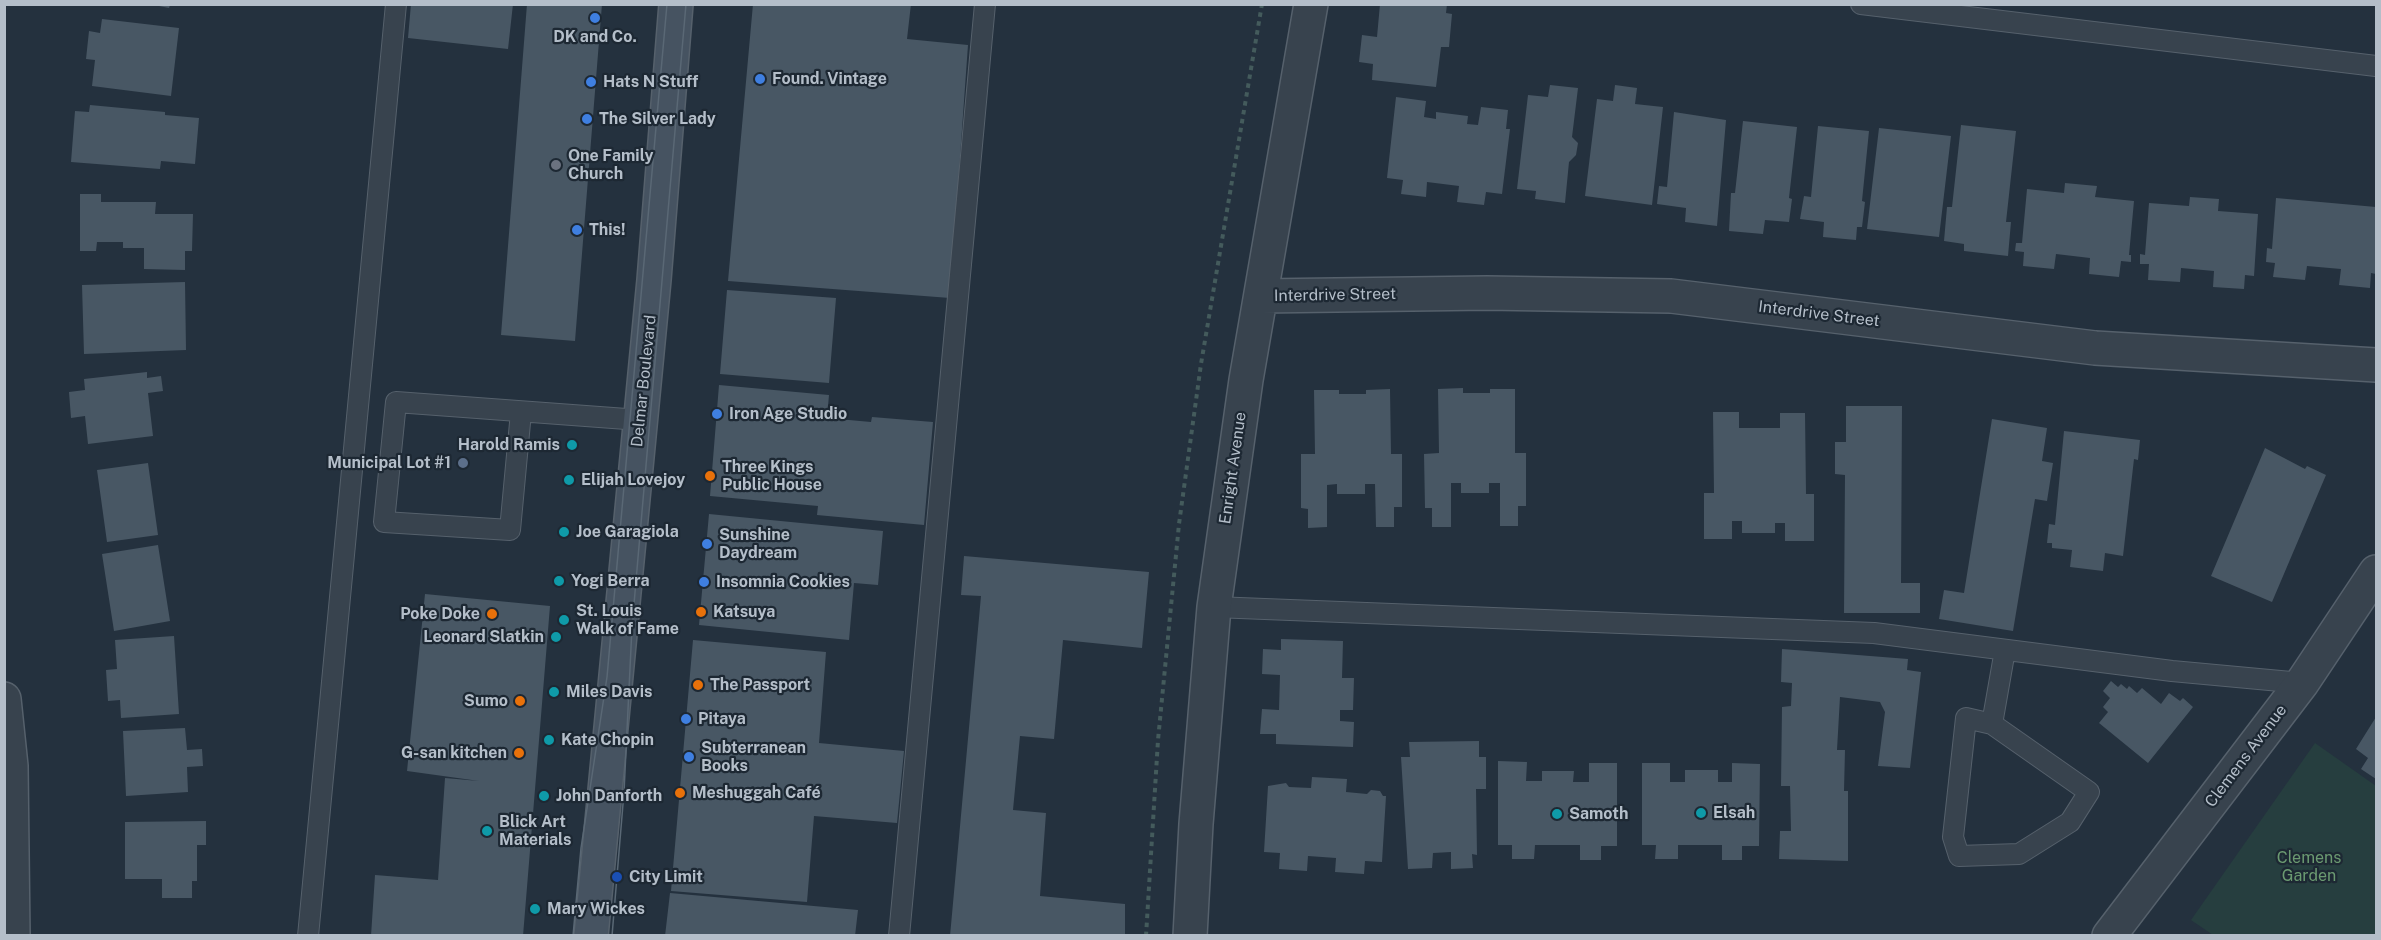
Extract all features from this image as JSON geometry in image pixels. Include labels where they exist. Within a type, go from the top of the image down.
[{"type":"main road","name":"Delmar Boulevard","points":[[591,936],[640,420],[676,4]]},
{"type":"street","name":"Enright Avenue","points":[[1190,936],[1196,824],[1214,608],[1246,380],[1311,4]]},
{"type":"street","name":"Interdrive Street","points":[[1261,296],[1487,292],[1671,296],[2095,348],[2376,364]]},
{"type":"street","name":"Clemens Avenue","points":[[2109,936],[2302,683],[2376,572]]},
{"type":"street","points":[[4,699],[11,766],[13,936]]},
{"type":"lane","points":[[308,936],[396,4]]},
{"type":"lane","points":[[899,936],[985,4]]},
{"type":"lane","points":[[1861,4],[2376,66]]},
{"type":"lane","points":[[520,412],[510,530],[384,522],[396,402],[640,420]]},
{"type":"lane","points":[[1214,608],[1770,627],[1874,633],[2172,671],[2302,683]]},
{"type":"lane","points":[[1992,724],[2005,650]]},
{"type":"lane","points":[[1966,718],[1992,724],[2089,792],[2070,822],[2019,854],[1959,856],[1953,837],[1966,718]]},
{"type":"path","points":[[1146,936],[1165,654],[1182,501],[1201,364],[1262,4]]},
{"type":"green space","name":"Clemens Garden","points":[[2315,743],[2376,786],[2376,935],[2213,935],[2191,920]]},
{"type":"building","points":[[411,4],[513,4],[508,49],[408,38]]},
{"type":"building","points":[[527,4],[602,4],[575,341],[501,335]]},
{"type":"building","points":[[753,4],[911,4],[907,39],[968,45],[950,298],[728,281]]},
{"type":"building","points":[[1380,4],[1447,4],[1446,13],[1452,14],[1449,47],[1441,47],[1436,87],[1372,80],[1373,64],[1359,62],[1362,35],[1377,37]]},
{"type":"building","points":[[154,5],[170,5],[169,8]]},
{"type":"building","points":[[102,19],[179,28],[171,96],[92,86],[95,60],[86,59],[89,31],[100,33]]},
{"type":"building","points":[[1550,85],[1578,88],[1572,137],[1578,143],[1576,155],[1569,162],[1565,203],[1535,199],[1536,191],[1517,189],[1528,95],[1548,97]]},
{"type":"building","points":[[1615,85],[1637,88],[1635,104],[1663,107],[1652,205],[1585,196],[1597,99],[1613,101]]},
{"type":"building","points":[[1396,97],[1426,101],[1424,117],[1436,119],[1436,112],[1468,116],[1467,124],[1478,125],[1481,107],[1508,110],[1506,129],[1510,129],[1502,194],[1486,192],[1484,205],[1457,202],[1459,186],[1427,182],[1426,197],[1401,194],[1403,180],[1387,178]]},
{"type":"building","points":[[90,105],[165,112],[165,115],[199,118],[195,164],[161,161],[160,169],[71,162],[75,111],[89,112]]},
{"type":"building","points":[[1674,112],[1726,120],[1717,226],[1685,222],[1686,208],[1657,204],[1659,186],[1667,187]]},
{"type":"building","points":[[1743,121],[1797,127],[1789,198],[1792,199],[1789,222],[1765,220],[1763,234],[1729,231],[1731,193],[1735,193]]},
{"type":"building","points":[[1961,125],[2016,131],[2006,222],[2011,222],[2008,256],[1964,251],[1964,244],[1944,241],[1947,207],[1952,207]]},
{"type":"building","points":[[1818,126],[1869,131],[1862,201],[1865,202],[1862,227],[1857,227],[1856,240],[1823,237],[1824,222],[1800,219],[1804,196],[1811,197]]},
{"type":"building","points":[[1879,128],[1951,136],[1939,237],[1867,229]]},
{"type":"building","points":[[2065,183],[2097,186],[2095,197],[2134,201],[2129,255],[2131,255],[2131,262],[2121,261],[2119,277],[2089,274],[2090,258],[2056,254],[2054,269],[2023,266],[2024,252],[2015,251],[2016,243],[2022,243],[2027,189],[2064,193]]},
{"type":"building","points":[[80,194],[101,194],[101,202],[156,202],[155,214],[193,214],[192,251],[185,251],[185,270],[144,269],[144,248],[123,248],[123,242],[97,242],[96,251],[80,251]]},
{"type":"building","points":[[2190,197],[2219,199],[2218,211],[2258,214],[2254,276],[2245,275],[2244,289],[2213,287],[2214,271],[2181,268],[2180,282],[2148,280],[2149,264],[2140,264],[2140,254],[2145,255],[2149,203],[2189,206]]},
{"type":"building","points":[[2276,198],[2376,207],[2376,274],[2371,273],[2370,288],[2339,285],[2341,269],[2307,266],[2305,280],[2273,277],[2275,263],[2266,262],[2267,248],[2272,249]]},
{"type":"building","points":[[185,282],[186,350],[84,354],[82,285]]},
{"type":"building","points":[[727,290],[836,298],[829,383],[720,374]]},
{"type":"building","points":[[147,372],[147,378],[161,376],[163,391],[148,393],[153,436],[88,444],[85,416],[71,418],[69,392],[85,390],[84,379]]},
{"type":"building","points":[[719,385],[829,395],[827,418],[871,422],[872,417],[933,422],[924,525],[817,515],[818,506],[710,496]]},
{"type":"building","points":[[1463,388],[1463,393],[1490,393],[1490,389],[1515,389],[1515,453],[1526,453],[1526,506],[1518,506],[1518,526],[1500,526],[1500,483],[1489,483],[1489,493],[1461,493],[1461,483],[1451,483],[1451,527],[1432,527],[1432,508],[1425,508],[1424,454],[1439,453],[1438,389]]},
{"type":"building","points":[[1390,389],[1391,454],[1402,454],[1402,507],[1394,507],[1394,527],[1376,527],[1375,484],[1365,484],[1365,494],[1337,494],[1337,484],[1327,485],[1327,527],[1308,528],[1308,509],[1301,508],[1301,454],[1315,454],[1314,390],[1339,390],[1339,394],[1366,394],[1366,390]]},
{"type":"building","points":[[1846,406],[1902,406],[1901,583],[1920,583],[1920,613],[1844,613],[1845,475],[1835,474],[1835,442],[1846,442]]},
{"type":"building","points":[[1713,412],[1739,412],[1739,428],[1780,428],[1780,413],[1805,413],[1806,494],[1814,494],[1814,541],[1785,541],[1785,523],[1775,523],[1775,533],[1742,533],[1742,521],[1732,521],[1732,539],[1704,539],[1704,493],[1714,493]]},
{"type":"building","points":[[1992,419],[2047,428],[2042,461],[2053,463],[2047,501],[2035,499],[2013,631],[1939,619],[1944,590],[1964,593]]},
{"type":"building","points":[[2064,431],[2140,440],[2138,460],[2134,459],[2123,556],[2105,553],[2103,571],[2070,567],[2072,550],[2052,548],[2052,543],[2047,543],[2049,524],[2055,525]]},
{"type":"building","points":[[2265,448],[2305,469],[2307,466],[2326,475],[2272,602],[2211,576]]},
{"type":"building","points":[[148,463],[158,535],[107,542],[97,470]]},
{"type":"building","points":[[709,514],[883,531],[878,585],[854,583],[849,640],[699,625]]},
{"type":"building","points":[[158,545],[170,621],[114,631],[102,554]]},
{"type":"building","points":[[964,556],[1149,572],[1142,648],[1063,640],[1054,739],[1020,736],[1013,810],[1046,813],[1040,896],[1125,904],[1125,936],[950,936],[981,596],[961,595]]},
{"type":"building","points":[[425,594],[550,606],[523,936],[371,936],[375,875],[438,880],[445,778],[479,781],[407,771]]},
{"type":"building","points":[[174,636],[179,714],[121,718],[120,700],[108,701],[106,670],[117,669],[115,640]]},
{"type":"building","points":[[1281,639],[1343,641],[1342,678],[1354,678],[1353,710],[1340,710],[1340,721],[1354,722],[1353,747],[1276,744],[1276,734],[1260,734],[1262,709],[1279,710],[1280,675],[1262,674],[1263,649],[1281,650]]},
{"type":"building","points":[[693,640],[826,652],[819,743],[904,751],[897,823],[814,816],[807,902],[671,891]]},
{"type":"building","points":[[1782,649],[1908,659],[1907,670],[1921,672],[1910,768],[1878,766],[1885,712],[1880,702],[1840,697],[1837,750],[1845,750],[1844,791],[1848,791],[1848,861],[1779,859],[1780,831],[1791,831],[1790,786],[1781,786],[1782,707],[1791,706],[1792,683],[1781,682]]},
{"type":"building","points":[[2111,681],[2118,687],[2121,684],[2127,689],[2129,686],[2137,693],[2142,688],[2161,704],[2169,693],[2180,701],[2183,698],[2193,707],[2148,763],[2099,723],[2108,712],[2103,707],[2110,698],[2103,691]]},
{"type":"building","points":[[2376,717],[2376,779],[2361,769],[2368,758],[2356,749]]},
{"type":"building","points":[[185,728],[187,750],[202,749],[203,766],[187,767],[188,792],[126,796],[123,731]]},
{"type":"building","points":[[1479,741],[1479,757],[1486,757],[1486,789],[1476,789],[1477,855],[1472,854],[1473,868],[1451,869],[1451,852],[1433,853],[1432,868],[1408,869],[1401,757],[1410,757],[1409,742]]},
{"type":"building","name":"Samoth","points":[[1498,761],[1527,762],[1526,781],[1542,781],[1542,771],[1574,771],[1573,782],[1589,782],[1589,763],[1617,763],[1617,846],[1601,846],[1601,860],[1580,860],[1580,845],[1535,845],[1534,859],[1512,859],[1512,845],[1498,845]]},
{"type":"building","name":"Elsah","points":[[1642,763],[1670,763],[1670,782],[1685,782],[1685,770],[1718,770],[1718,782],[1732,782],[1732,763],[1760,764],[1759,846],[1742,846],[1742,860],[1722,860],[1722,845],[1678,845],[1678,859],[1655,859],[1656,845],[1642,845]]},
{"type":"building","points":[[1312,777],[1347,779],[1346,792],[1367,794],[1371,790],[1380,791],[1383,796],[1386,796],[1382,862],[1365,861],[1364,874],[1335,872],[1336,858],[1308,856],[1307,871],[1279,869],[1280,853],[1264,852],[1268,786],[1286,783],[1289,787],[1311,788]]},
{"type":"building","points":[[206,821],[206,845],[197,845],[197,881],[192,881],[192,898],[162,898],[162,879],[125,879],[125,822]]},
{"type":"building","points":[[670,893],[858,910],[855,936],[665,936]]},
{"type":"tram line","points":[[573,936],[581,848],[607,677],[667,4]]},
{"type":"tram line","points":[[612,936],[624,792],[632,627],[686,4]]},
{"type":"place","name":"DK and Co.","points":[[595,18]]},
{"type":"place","name":"Found. Vintage","points":[[760,79]]},
{"type":"place","name":"Hats N Stuff","points":[[591,82]]},
{"type":"place","name":"The Silver Lady","points":[[587,119]]},
{"type":"place","name":"One Family Church","points":[[556,165]]},
{"type":"place","name":"This!","points":[[577,230]]},
{"type":"place","name":"Iron Age Studio","points":[[717,414]]},
{"type":"place","name":"Harold Ramis","points":[[572,445]]},
{"type":"place","name":"Municipal Lot #1","points":[[463,463]]},
{"type":"place","name":"Three Kings Public House","points":[[710,476]]},
{"type":"place","name":"Elijah Lovejoy","points":[[569,480]]},
{"type":"place","name":"Joe Garagiola","points":[[564,532]]},
{"type":"place","name":"Sunshine Daydream","points":[[707,544]]},
{"type":"place","name":"Yogi Berra","points":[[559,581]]},
{"type":"place","name":"Insomnia Cookies","points":[[704,582]]},
{"type":"place","name":"Katsuya","points":[[701,612]]},
{"type":"place","name":"Poke Doke","points":[[492,614]]},
{"type":"place","name":"St. Louis Walk of Fame","points":[[564,620]]},
{"type":"place","name":"Leonard Slatkin","points":[[556,637]]},
{"type":"place","name":"The Passport","points":[[698,685]]},
{"type":"place","name":"Miles Davis","points":[[554,692]]},
{"type":"place","name":"Sumo","points":[[520,701]]},
{"type":"place","name":"Pitaya","points":[[686,719]]},
{"type":"place","name":"Kate Chopin","points":[[549,740]]},
{"type":"place","name":"G-san kitchen","points":[[519,753]]},
{"type":"place","name":"Subterranean Books","points":[[689,757]]},
{"type":"place","name":"Meshuggah Café","points":[[680,793]]},
{"type":"place","name":"John Danforth","points":[[544,796]]},
{"type":"place","name":"Elsah","points":[[1701,813]]},
{"type":"place","name":"Samoth","points":[[1557,814]]},
{"type":"place","name":"Blick Art Materials","points":[[487,831]]},
{"type":"place","name":"City Limit","points":[[617,877]]},
{"type":"place","name":"Mary Wickes","points":[[535,909]]}]
